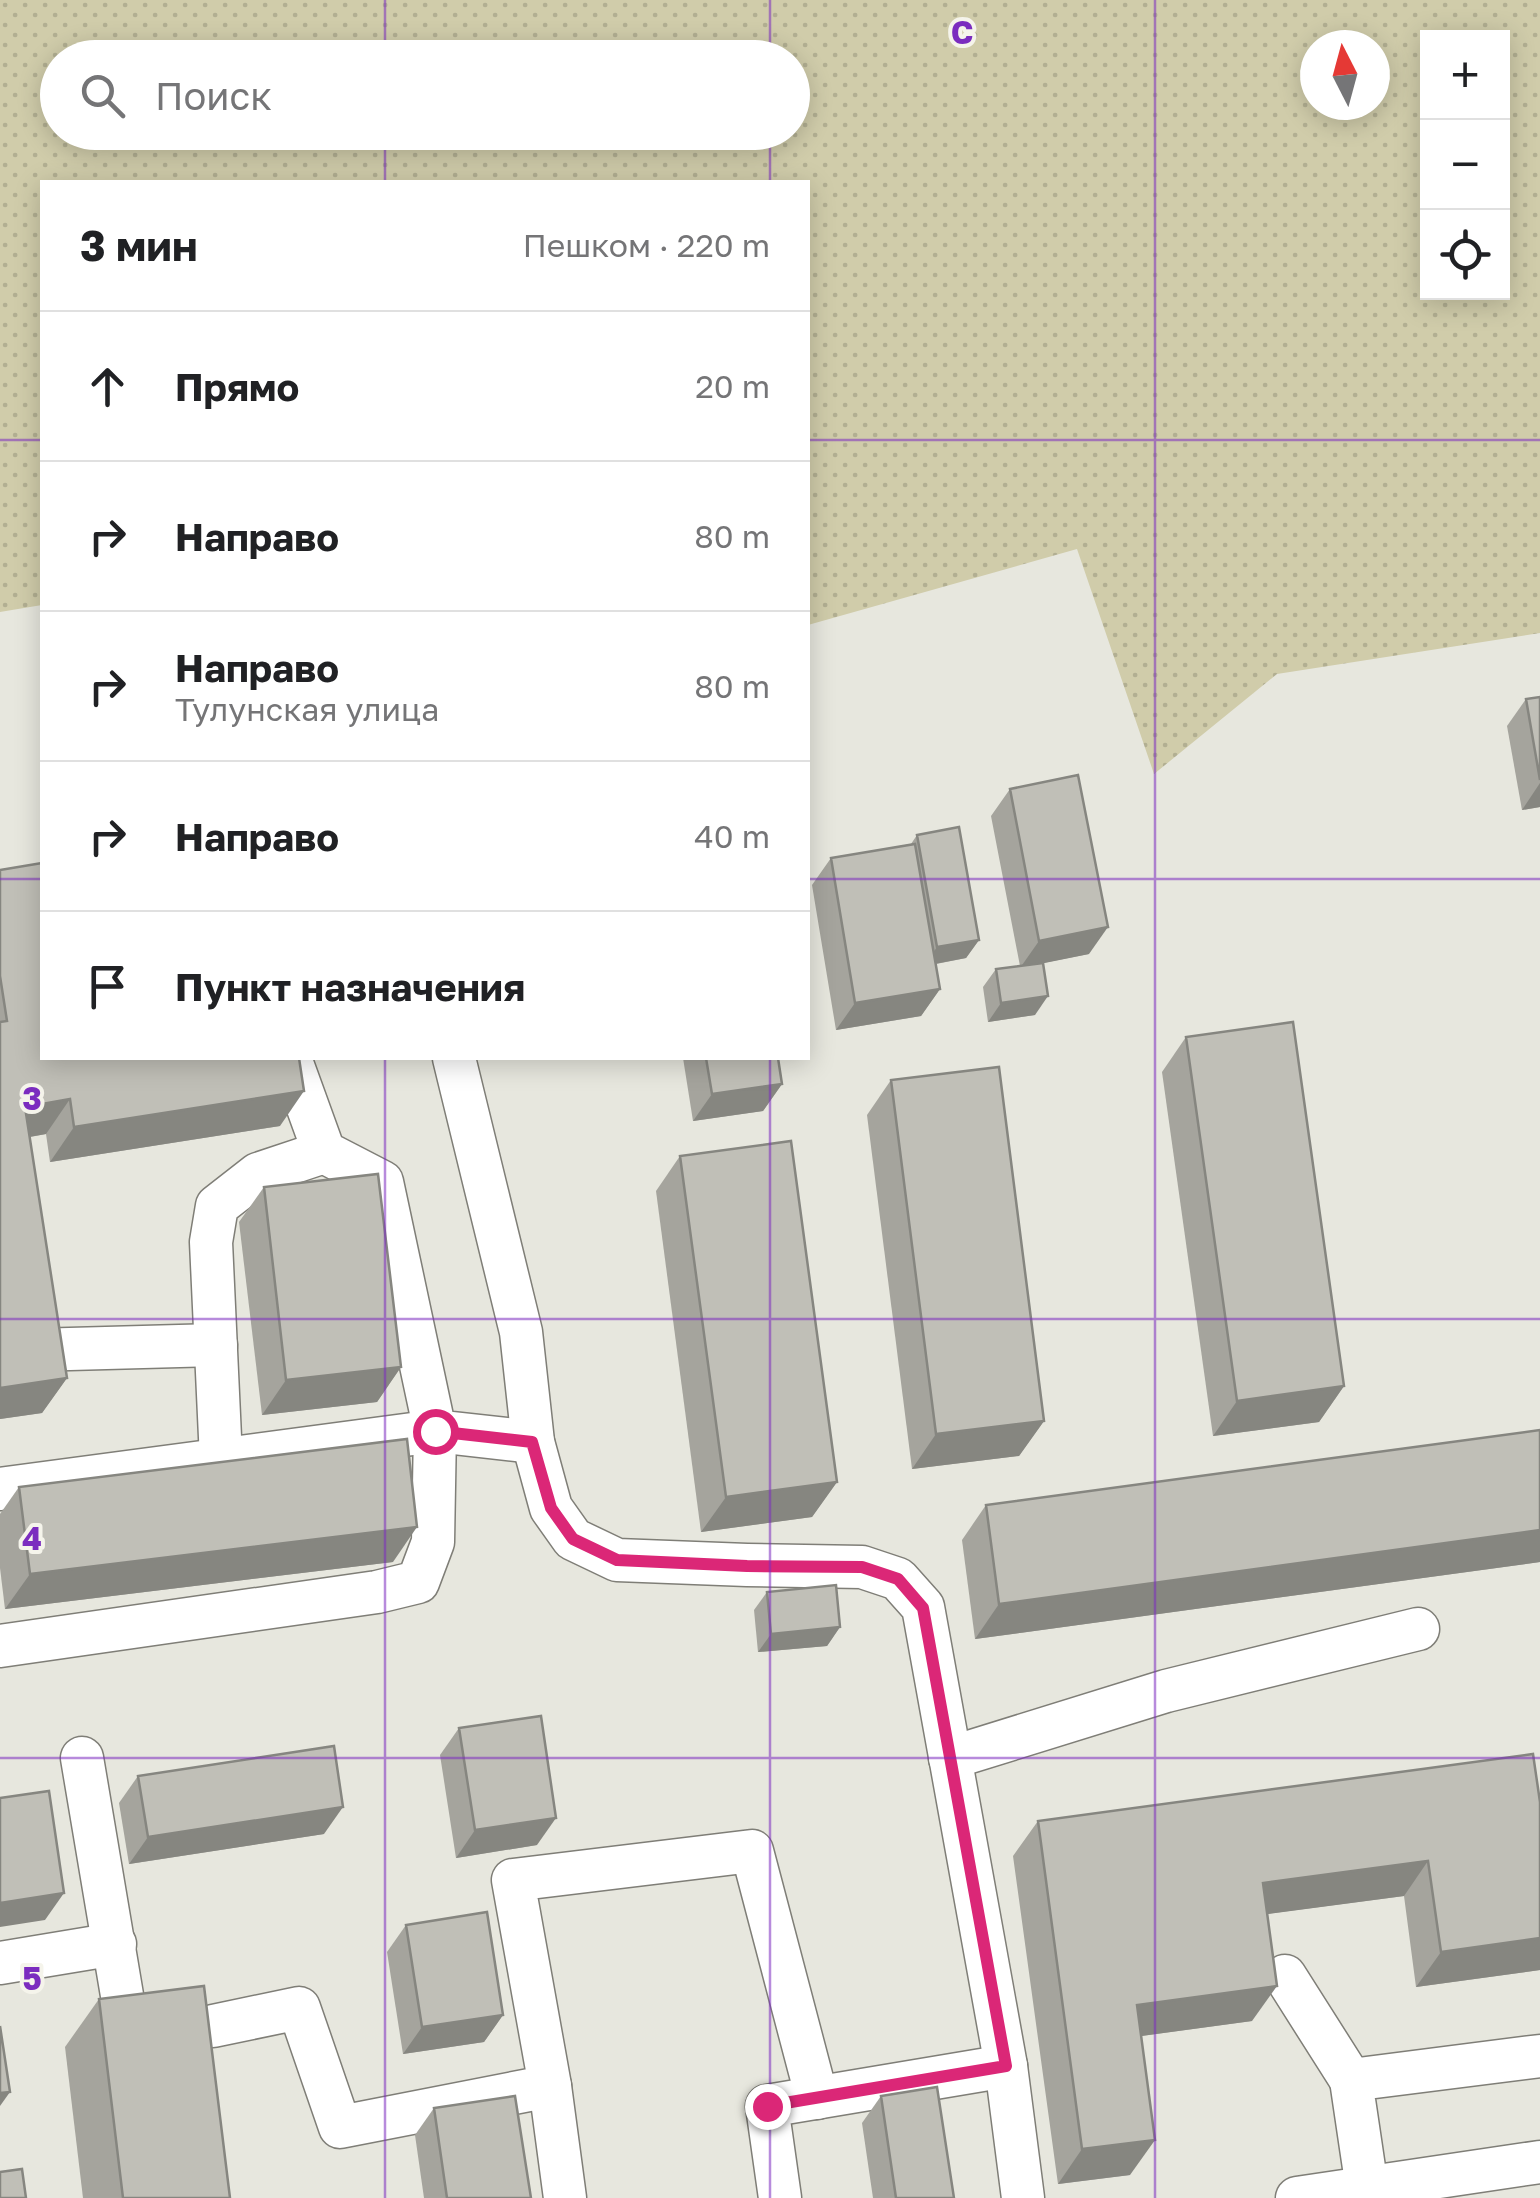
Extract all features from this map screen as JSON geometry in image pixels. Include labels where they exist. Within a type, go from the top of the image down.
[{"type":"street","points":[[0,1646],[377,1592],[418,1582],[432,1542],[435,1431],[382,1182],[324,1152],[291,1060]]},
{"type":"street","points":[[454,1060],[522,1332],[532,1442],[551,1508],[573,1539],[617,1560],[862,1567],[898,1579],[923,1608],[1006,2066],[1023,2198]]},
{"type":"street","points":[[221,1460],[212,1242],[217,1206],[258,1174],[324,1152]]},
{"type":"street","points":[[33,1350],[216,1345]]},
{"type":"street","points":[[0,1489],[435,1431],[532,1442]]},
{"type":"street","points":[[950,1758],[1166,1691],[1418,1629]]},
{"type":"street","points":[[82,1758],[126,2020],[212,2046],[299,2008],[340,2127],[550,2086]]},
{"type":"street","points":[[565,2198],[550,2086],[513,1880],[752,1851],[817,2098]]},
{"type":"street","points":[[0,1963],[115,1944]]},
{"type":"street","points":[[1285,1976],[1350,2080],[1366,2188]]},
{"type":"street","points":[[1350,2080],[1540,2056]]},
{"type":"street","points":[[780,2198],[767,2106],[1006,2066]]},
{"type":"street","points":[[1296,2198],[1540,2162]]},
{"type":"shaded area","points":[[0,0],[1540,0],[1540,633],[1277,674],[1154,774],[1077,549],[810,624],[810,180],[40,180],[40,605],[0,612]]},
{"type":"building","points":[[1540,697],[1540,780],[1526,699]]},
{"type":"building","points":[[1078,775],[1108,927],[1039,941],[1010,789]]},
{"type":"building","points":[[959,827],[979,940],[937,947],[917,835]]},
{"type":"building","points":[[915,844],[940,989],[855,1003],[831,858]]},
{"type":"building","points":[[40,863],[40,1060],[299,1060],[304,1091],[74,1127],[70,1099],[25,1107],[67,1378],[0,1388],[0,1022],[7,1021],[0,976],[0,870]]},
{"type":"building","points":[[1043,963],[1048,996],[1001,1003],[996,969]]},
{"type":"building","points":[[1293,1022],[1344,1386],[1237,1401],[1186,1037]]},
{"type":"building","points":[[706,1060],[778,1060],[782,1084],[712,1094]]},
{"type":"building","points":[[999,1067],[1044,1421],[936,1434],[891,1080]]},
{"type":"building","points":[[791,1141],[837,1482],[726,1497],[680,1156]]},
{"type":"building","points":[[378,1174],[401,1367],[286,1380],[264,1187]]},
{"type":"building","points":[[1540,1430],[1540,1530],[999,1604],[986,1505]]},
{"type":"building","points":[[407,1439],[417,1527],[30,1574],[19,1487]]},
{"type":"building","points":[[836,1585],[840,1627],[771,1634],[767,1592]]},
{"type":"building","points":[[541,1716],[556,1818],[475,1830],[459,1728]]},
{"type":"building","points":[[334,1746],[343,1807],[148,1837],[138,1776]]},
{"type":"building","points":[[1533,1754],[1540,1802],[1540,1938],[1441,1952],[1428,1861],[1263,1883],[1277,1986],[1137,2005],[1155,2140],[1082,2149],[1038,1821]]},
{"type":"building","points":[[49,1791],[64,1893],[0,1903],[0,1798]]},
{"type":"building","points":[[487,1912],[503,2015],[422,2027],[406,1925]]},
{"type":"building","points":[[204,1986],[230,2198],[123,2198],[99,1999]]},
{"type":"building","points":[[0,2026],[10,2092],[0,2093]]},
{"type":"building","points":[[937,2087],[954,2198],[896,2198],[881,2096]]},
{"type":"building","points":[[515,2096],[531,2198],[447,2198],[434,2108]]},
{"type":"building","points":[[22,2169],[26,2198],[0,2198],[0,2172]]},
{"type":"route","points":[[435,1431],[532,1442],[551,1508],[573,1539],[617,1560],[862,1567],[898,1579],[923,1608],[1006,2066],[767,2106]]}]
